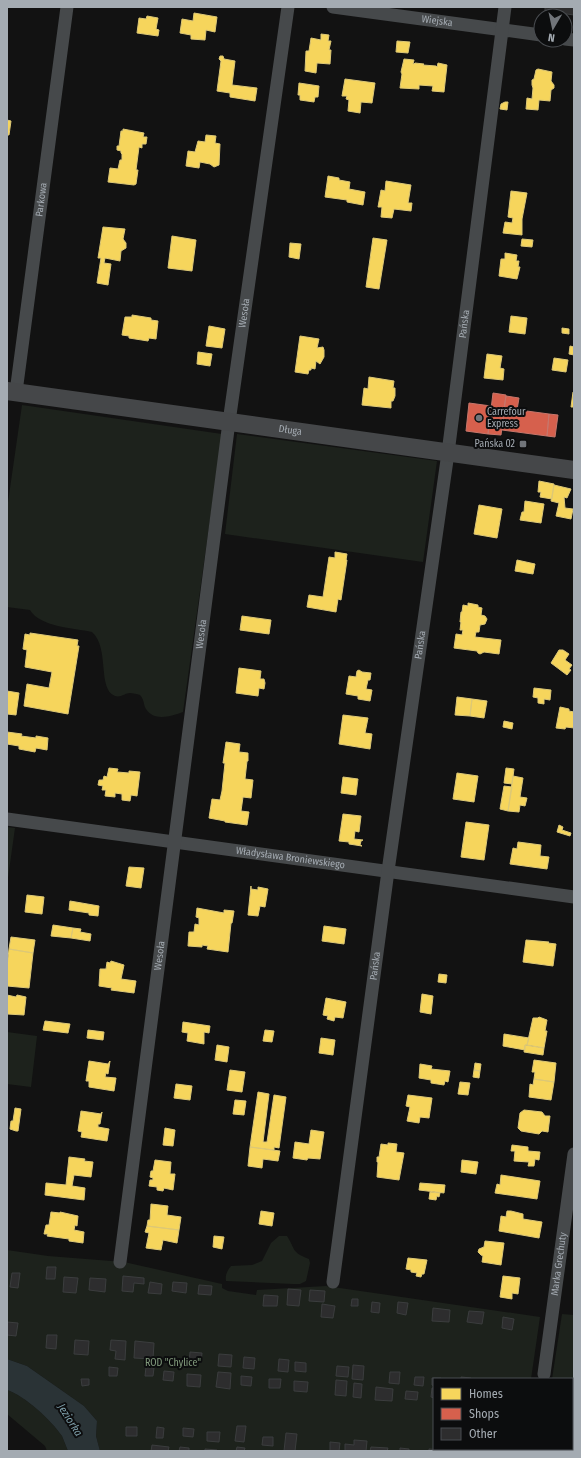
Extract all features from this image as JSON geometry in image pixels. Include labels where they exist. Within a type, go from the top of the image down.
[{"type":"street","name":"Parkowa","points":[[11,392],[67,7]]},
{"type":"street","name":"Wesoła","points":[[120,1262],[229,422],[288,7]]},
{"type":"street","name":"Wiejska","points":[[333,7],[533,34]]},
{"type":"street","name":"Pańska","points":[[332,1282],[388,871],[448,452],[505,7]]},
{"type":"street","name":"Długa","points":[[11,392],[574,470]]},
{"type":"street","name":"Władysława Broniewskiego","points":[[7,819],[574,897]]},
{"type":"street","name":"Marka Grechuty","points":[[544,1374],[574,1154]]},
{"type":"green space","points":[[22,405],[222,434],[183,712],[163,717],[154,716],[149,713],[144,706],[143,699],[140,695],[130,693],[115,696],[110,692],[106,685],[101,648],[92,632],[58,626],[41,620],[30,610],[7,607],[7,509]]},
{"type":"green space","points":[[237,434],[437,461],[423,562],[225,534]]},
{"type":"green space","points":[[7,827],[15,828],[7,885]]},
{"type":"green space","points":[[7,1032],[37,1036],[31,1087],[7,1084]]},
{"type":"green space","points":[[279,1236],[287,1236],[295,1250],[303,1257],[309,1259],[310,1263],[306,1281],[300,1284],[293,1284],[226,1281],[228,1270],[231,1266],[252,1265],[262,1261],[271,1243]]},
{"type":"green space","name":"ROD \"Chylice\"","points":[[7,1250],[48,1256],[124,1262],[222,1284],[222,1288],[228,1291],[256,1295],[257,1290],[326,1286],[540,1317],[531,1378],[433,1378],[433,1450],[536,1451],[100,1451],[96,1436],[97,1421],[84,1406],[27,1366],[7,1359]]},
{"type":"green space","points":[[562,1314],[574,1315],[574,1451],[556,1450],[573,1450],[573,1378],[552,1378]]},
{"type":"green space","points":[[7,1390],[22,1397],[45,1416],[62,1436],[68,1451],[47,1451],[45,1446],[7,1414]]},
{"type":"water","name":"Jeziorka","points":[[7,1359],[27,1366],[84,1406],[97,1421],[96,1436],[100,1451],[68,1451],[62,1436],[45,1416],[22,1397],[7,1390]]},
{"type":"building: Homes","points":[[194,13],[217,17],[215,32],[206,30],[205,40],[191,39],[191,35],[180,33],[182,19],[193,21]]},
{"type":"building: Homes","points":[[147,16],[158,18],[156,29],[159,30],[158,36],[137,33],[139,18],[146,19]]},
{"type":"building: Homes","points":[[321,34],[329,35],[328,41],[331,41],[329,50],[331,50],[330,64],[317,63],[316,73],[305,71],[306,51],[309,51],[311,38],[321,40]]},
{"type":"building: Homes","points":[[397,41],[410,42],[408,53],[396,52]]},
{"type":"building: Homes","points":[[220,56],[223,56],[224,59],[235,61],[232,85],[257,88],[255,101],[230,97],[230,93],[217,91],[221,61],[219,59]]},
{"type":"building: Homes","points":[[404,59],[414,60],[413,64],[424,64],[423,65],[437,67],[438,63],[447,65],[444,92],[432,91],[433,86],[419,85],[419,89],[400,88]]},
{"type":"building: Homes","points":[[538,69],[552,72],[551,81],[554,88],[551,90],[550,101],[539,100],[538,110],[526,109],[527,98],[532,99],[532,80],[534,79],[536,70]]},
{"type":"building: Homes","points":[[345,79],[375,83],[372,103],[361,102],[360,113],[348,111],[349,100],[346,99],[347,96],[342,96]]},
{"type":"building: Homes","points":[[299,83],[319,86],[318,97],[315,97],[314,102],[300,100],[300,95],[298,95]]},
{"type":"building: Homes","points":[[508,102],[507,110],[500,109],[501,104]]},
{"type":"building: Homes","points":[[7,120],[11,121],[9,135],[7,135]]},
{"type":"building: Homes","points":[[123,129],[144,133],[143,137],[147,137],[146,144],[142,144],[142,148],[139,147],[136,170],[138,170],[136,184],[134,185],[108,182],[110,168],[118,169],[120,160],[122,160],[121,151],[117,150],[117,146],[119,146],[121,131],[123,131]]},
{"type":"building: Homes","points":[[206,135],[216,136],[215,143],[220,144],[219,165],[214,167],[210,164],[200,162],[199,168],[186,166],[188,151],[195,152],[198,141],[205,142]]},
{"type":"building: Homes","points":[[328,176],[350,182],[349,189],[365,192],[363,205],[347,202],[347,200],[325,197]]},
{"type":"building: Homes","points":[[386,181],[411,185],[408,203],[412,203],[411,211],[394,209],[392,218],[381,217],[382,207],[378,207],[381,190],[385,191]]},
{"type":"building: Homes","points":[[511,191],[527,193],[522,219],[522,235],[503,233],[505,222],[512,223],[513,218],[508,217]]},
{"type":"building: Homes","points":[[103,227],[125,229],[123,239],[126,243],[126,248],[121,251],[120,261],[105,258],[104,263],[111,264],[108,285],[97,283],[101,258],[98,258]]},
{"type":"building: Homes","points":[[172,236],[196,240],[192,271],[168,268]]},
{"type":"building: Homes","points":[[373,238],[387,240],[379,289],[366,287]]},
{"type":"building: Homes","points":[[522,239],[533,240],[532,247],[521,246]]},
{"type":"building: Homes","points":[[290,243],[301,244],[299,259],[289,257]]},
{"type":"building: Homes","points":[[505,253],[517,255],[516,261],[519,261],[518,267],[520,267],[517,279],[499,276],[501,259],[505,259]]},
{"type":"building: Homes","points":[[132,315],[151,318],[151,320],[158,321],[156,339],[149,338],[148,341],[129,338],[129,336],[122,335],[125,317],[132,317]]},
{"type":"building: Homes","points":[[511,316],[527,318],[525,334],[509,332]]},
{"type":"building: Homes","points":[[209,326],[225,329],[222,348],[206,346]]},
{"type":"building: Homes","points":[[562,328],[569,329],[569,334],[562,333]]},
{"type":"building: Homes","points":[[300,336],[319,339],[317,348],[323,347],[324,350],[324,357],[320,364],[316,361],[315,369],[311,368],[308,374],[295,372]]},
{"type":"building: Homes","points":[[570,346],[574,347],[574,355],[569,354]]},
{"type":"building: Homes","points":[[198,352],[212,354],[210,366],[197,364]]},
{"type":"building: Homes","points":[[487,354],[502,356],[500,368],[504,369],[503,380],[484,378]]},
{"type":"building: Homes","points":[[554,358],[568,360],[566,372],[552,370]]},
{"type":"building: Homes","points":[[369,377],[394,381],[393,388],[395,388],[395,396],[393,401],[391,401],[391,408],[362,405],[364,388],[368,389]]},
{"type":"building: Homes","points":[[573,392],[574,407],[571,407]]},
{"type":"building: Homes","points":[[539,481],[554,484],[552,499],[540,497],[541,492],[538,492]]},
{"type":"building: Homes","points":[[554,485],[571,489],[567,498],[564,497],[565,508],[573,509],[571,519],[556,516],[559,503],[551,501]]},
{"type":"building: Homes","points":[[525,501],[544,504],[541,523],[520,520],[522,512],[524,512]]},
{"type":"building: Homes","points":[[479,505],[502,509],[497,538],[474,534]]},
{"type":"building: Homes","points":[[335,552],[347,554],[341,600],[338,599],[336,612],[307,607],[309,595],[323,597],[329,557],[335,558]]},
{"type":"building: Homes","points":[[517,560],[535,564],[533,574],[515,571]]},
{"type":"building: Homes","points":[[468,603],[478,605],[478,607],[482,608],[481,615],[485,616],[487,619],[485,624],[480,625],[479,632],[476,632],[475,637],[501,640],[499,654],[484,652],[480,654],[477,651],[454,648],[456,634],[462,635],[463,630],[460,630],[460,622],[463,605],[468,606]]},
{"type":"building: Homes","points":[[242,616],[271,620],[269,634],[240,630]]},
{"type":"building: Homes","points":[[30,633],[78,640],[77,646],[79,646],[68,714],[24,706],[27,684],[49,688],[52,672],[25,667],[27,650],[23,649],[25,634],[30,635]]},
{"type":"building: Homes","points":[[559,650],[563,650],[569,654],[565,660],[572,665],[569,669],[571,670],[567,675],[551,663]]},
{"type":"building: Homes","points":[[239,668],[261,671],[260,679],[264,679],[265,683],[264,689],[259,688],[258,696],[236,693]]},
{"type":"building: Homes","points":[[359,670],[362,672],[371,673],[366,689],[372,690],[370,701],[358,699],[358,696],[346,694],[349,676],[356,677],[357,671]]},
{"type":"building: Homes","points":[[534,688],[551,690],[550,700],[544,699],[544,704],[538,703],[538,698],[533,697]]},
{"type":"building: Homes","points":[[7,691],[19,693],[16,715],[7,714]]},
{"type":"building: Homes","points":[[457,697],[472,699],[470,716],[455,715]]},
{"type":"building: Homes","points":[[472,699],[487,701],[484,718],[470,716]]},
{"type":"building: Homes","points":[[560,707],[574,712],[574,728],[556,728]]},
{"type":"building: Homes","points":[[343,715],[368,718],[365,733],[372,734],[370,749],[339,744]]},
{"type":"building: Homes","points":[[504,721],[513,723],[512,729],[503,727]]},
{"type":"building: Homes","points":[[7,732],[22,734],[21,736],[48,738],[47,750],[36,748],[35,752],[19,749],[19,746],[7,744]]},
{"type":"building: Homes","points":[[226,742],[240,744],[239,752],[248,753],[245,779],[253,780],[251,798],[243,797],[241,811],[249,812],[247,825],[209,818],[212,799],[220,800]]},
{"type":"building: Homes","points":[[109,768],[118,769],[117,772],[140,772],[137,796],[131,795],[130,801],[122,800],[122,794],[115,793],[115,797],[105,796],[106,790],[102,790],[103,786],[98,785],[99,780],[103,780],[104,776],[107,777]]},
{"type":"building: Homes","points":[[506,768],[514,769],[512,784],[504,783]]},
{"type":"building: Homes","points":[[457,773],[478,776],[474,802],[453,799]]},
{"type":"building: Homes","points":[[513,776],[523,778],[520,797],[527,798],[525,806],[520,805],[519,812],[508,811]]},
{"type":"building: Homes","points":[[343,777],[358,779],[356,795],[341,793]]},
{"type":"building: Homes","points":[[504,786],[512,787],[508,811],[500,809]]},
{"type":"building: Homes","points":[[343,814],[361,816],[359,832],[355,831],[354,839],[363,840],[361,841],[360,845],[362,846],[339,841]]},
{"type":"building: Homes","points":[[466,822],[489,825],[484,860],[461,857]]},
{"type":"building: Homes","points":[[559,825],[563,827],[562,830],[571,833],[570,836],[557,832]]},
{"type":"building: Homes","points":[[518,842],[541,845],[540,856],[549,857],[547,869],[510,864],[513,848],[517,849]]},
{"type":"building: Homes","points":[[129,867],[144,868],[141,888],[126,886]]},
{"type":"building: Homes","points":[[251,886],[251,889],[258,890],[258,887],[268,889],[265,907],[260,906],[258,916],[248,915]]},
{"type":"building: Homes","points":[[27,895],[44,897],[42,914],[25,912]]},
{"type":"building: Homes","points":[[70,901],[99,906],[98,916],[69,910]]},
{"type":"building: Homes","points":[[197,908],[224,913],[224,910],[234,911],[231,923],[228,952],[207,949],[208,946],[202,945],[202,947],[188,946],[189,932],[194,932],[195,924],[199,925],[199,918],[196,917]]},
{"type":"building: Homes","points":[[53,925],[73,928],[71,938],[51,936]]},
{"type":"building: Homes","points":[[324,926],[346,929],[344,944],[322,941]]},
{"type":"building: Homes","points":[[73,928],[81,929],[80,932],[91,934],[90,941],[71,938]]},
{"type":"building: Homes","points":[[11,937],[35,940],[33,953],[9,949]]},
{"type":"building: Homes","points":[[526,940],[556,944],[553,966],[523,962]]},
{"type":"building: Homes","points":[[9,949],[33,953],[29,988],[7,986]]},
{"type":"building: Homes","points":[[111,961],[124,965],[121,979],[136,981],[134,993],[111,990],[112,988],[99,986],[100,969],[106,969],[107,962],[110,963]]},
{"type":"building: Homes","points":[[439,974],[447,975],[446,983],[438,982]]},
{"type":"building: Homes","points":[[422,994],[433,996],[431,1014],[420,1012]]},
{"type":"building: Homes","points":[[7,995],[26,997],[24,1015],[7,1014]]},
{"type":"building: Homes","points":[[326,998],[346,1002],[343,1018],[335,1017],[334,1021],[327,1019],[328,1016],[323,1015]]},
{"type":"building: Homes","points":[[539,1017],[547,1020],[544,1048],[527,1045],[533,1018]]},
{"type":"building: Homes","points":[[45,1021],[70,1024],[68,1033],[43,1030]]},
{"type":"building: Homes","points":[[183,1022],[210,1026],[209,1033],[204,1032],[204,1044],[187,1041],[188,1033],[182,1032]]},
{"type":"building: Homes","points":[[88,1030],[104,1032],[103,1040],[87,1038]]},
{"type":"building: Homes","points":[[265,1030],[274,1031],[272,1042],[263,1041]]},
{"type":"building: Homes","points":[[504,1034],[529,1038],[527,1045],[525,1045],[525,1050],[503,1046]]},
{"type":"building: Homes","points":[[321,1038],[335,1040],[333,1055],[319,1053]]},
{"type":"building: Homes","points":[[217,1045],[229,1047],[227,1062],[215,1060]]},
{"type":"building: Homes","points":[[525,1045],[544,1048],[543,1055],[524,1052]]},
{"type":"building: Homes","points":[[534,1060],[556,1063],[554,1082],[534,1079],[535,1072],[532,1072]]},
{"type":"building: Homes","points":[[89,1061],[108,1064],[110,1061],[108,1074],[106,1073],[105,1077],[116,1078],[114,1091],[89,1087],[89,1081],[86,1081]]},
{"type":"building: Homes","points":[[475,1063],[481,1064],[480,1071],[474,1070]]},
{"type":"building: Homes","points":[[420,1064],[432,1066],[431,1069],[450,1071],[448,1082],[445,1081],[444,1085],[431,1083],[431,1080],[419,1078]]},
{"type":"building: Homes","points":[[230,1070],[245,1072],[242,1092],[227,1090]]},
{"type":"building: Homes","points":[[474,1070],[480,1071],[479,1078],[473,1077]]},
{"type":"building: Homes","points":[[534,1079],[554,1082],[551,1100],[529,1097],[530,1084],[533,1085]]},
{"type":"building: Homes","points":[[460,1082],[470,1083],[468,1095],[458,1094]]},
{"type":"building: Homes","points":[[176,1084],[192,1086],[190,1100],[174,1098]]},
{"type":"building: Homes","points":[[258,1092],[269,1094],[263,1142],[267,1142],[274,1095],[286,1097],[279,1148],[274,1147],[274,1150],[250,1147]]},
{"type":"building: Homes","points":[[408,1095],[432,1098],[429,1118],[420,1117],[419,1123],[407,1121],[410,1107],[406,1106]]},
{"type":"building: Homes","points":[[235,1100],[246,1101],[244,1115],[233,1114]]},
{"type":"building: Homes","points":[[15,1108],[21,1109],[18,1131],[10,1129]]},
{"type":"building: Homes","points":[[524,1110],[542,1112],[545,1116],[550,1116],[548,1132],[542,1131],[539,1134],[521,1131],[518,1128],[520,1113]]},
{"type":"building: Homes","points":[[81,1111],[101,1114],[102,1112],[98,1127],[109,1129],[107,1141],[81,1137],[82,1132],[78,1131]]},
{"type":"building: Homes","points":[[165,1128],[175,1130],[173,1146],[163,1145]]},
{"type":"building: Homes","points":[[311,1130],[324,1132],[320,1159],[308,1158],[307,1160],[293,1158],[295,1142],[309,1144]]},
{"type":"building: Homes","points":[[388,1143],[397,1144],[396,1152],[404,1153],[399,1180],[377,1177],[377,1157],[379,1157],[381,1144],[388,1145]]},
{"type":"building: Homes","points":[[512,1145],[528,1147],[528,1151],[540,1152],[539,1160],[535,1159],[534,1166],[528,1166],[529,1162],[514,1161],[515,1151],[511,1151]]},
{"type":"building: Homes","points":[[250,1147],[280,1151],[278,1161],[263,1159],[262,1168],[248,1166]]},
{"type":"building: Homes","points":[[69,1157],[85,1159],[84,1161],[93,1162],[91,1177],[74,1175],[72,1186],[85,1188],[84,1200],[45,1195],[46,1183],[66,1185]]},
{"type":"building: Homes","points":[[155,1160],[171,1162],[170,1174],[175,1174],[173,1190],[164,1188],[163,1191],[157,1190],[157,1187],[149,1186],[150,1180],[153,1180],[153,1178],[150,1177]]},
{"type":"building: Homes","points":[[462,1160],[478,1162],[476,1174],[461,1172]]},
{"type":"building: Homes","points":[[501,1175],[540,1181],[537,1199],[495,1193],[497,1184],[500,1185]]},
{"type":"building: Homes","points":[[420,1183],[445,1185],[444,1193],[419,1190]]},
{"type":"building: Homes","points":[[430,1192],[440,1193],[439,1197],[437,1196],[436,1200],[429,1199]]},
{"type":"building: Homes","points":[[151,1204],[168,1206],[167,1215],[181,1217],[179,1230],[147,1226],[148,1220],[150,1220]]},
{"type":"building: Homes","points":[[261,1211],[274,1213],[272,1226],[259,1224]]},
{"type":"building: Homes","points":[[507,1211],[523,1214],[523,1219],[542,1222],[539,1238],[499,1231],[501,1216],[506,1217]]},
{"type":"building: Homes","points":[[51,1212],[60,1212],[78,1216],[77,1226],[75,1225],[74,1230],[84,1232],[83,1243],[69,1241],[69,1239],[47,1236],[48,1234],[44,1234],[46,1225],[49,1225]]},
{"type":"building: Homes","points":[[147,1226],[179,1230],[177,1243],[163,1240],[161,1250],[146,1248],[149,1233],[145,1232]]},
{"type":"building: Homes","points":[[214,1236],[224,1237],[222,1249],[213,1247]]},
{"type":"building: Homes","points":[[485,1241],[504,1243],[501,1265],[482,1262],[483,1256],[478,1252],[479,1249],[484,1247]]},
{"type":"building: Homes","points":[[408,1258],[427,1260],[424,1274],[422,1274],[421,1277],[416,1276],[417,1273],[406,1269]]},
{"type":"building: Homes","points":[[503,1276],[520,1278],[518,1294],[512,1293],[512,1299],[500,1297]]},
{"type":"building: Shops","points":[[493,393],[506,395],[501,435],[488,434]]},
{"type":"building: Shops","points":[[506,396],[519,398],[517,410],[504,408]]},
{"type":"building: Shops","name":"Carrefour Express","points":[[469,403],[491,406],[488,434],[466,431]]},
{"type":"building: Shops","points":[[504,408],[549,414],[547,436],[502,430]]},
{"type":"building: Shops","points":[[549,414],[558,415],[555,437],[547,436]]},
{"type":"building: Other","points":[[574,7],[574,15],[573,8],[545,8]]},
{"type":"building: Other","points":[[47,1267],[56,1267],[55,1279],[46,1279]]},
{"type":"building: Other","points":[[12,1273],[20,1273],[18,1288],[10,1287]]},
{"type":"building: Other","points":[[123,1276],[144,1278],[144,1284],[134,1283],[133,1292],[122,1291]]},
{"type":"building: Other","points":[[64,1277],[78,1278],[76,1293],[63,1292]]},
{"type":"building: Other","points":[[90,1278],[106,1279],[105,1292],[89,1290]]},
{"type":"building: Other","points":[[150,1282],[162,1284],[161,1294],[148,1293]]},
{"type":"building: Other","points":[[173,1282],[187,1283],[186,1293],[172,1291]]},
{"type":"building: Other","points":[[199,1285],[212,1286],[211,1295],[198,1294]]},
{"type":"building: Other","points":[[288,1289],[301,1290],[299,1306],[287,1305]]},
{"type":"building: Other","points":[[310,1290],[325,1291],[324,1302],[309,1301]]},
{"type":"building: Other","points":[[264,1295],[278,1296],[277,1306],[263,1306]]},
{"type":"building: Other","points":[[352,1299],[358,1299],[358,1306],[351,1306]]},
{"type":"building: Other","points":[[372,1302],[380,1303],[379,1313],[371,1312]]},
{"type":"building: Other","points":[[398,1302],[408,1303],[406,1315],[397,1313]]},
{"type":"building: Other","points":[[322,1304],[335,1306],[333,1318],[321,1317]]},
{"type":"building: Other","points":[[433,1308],[450,1310],[449,1322],[432,1321]]},
{"type":"building: Other","points":[[469,1311],[484,1312],[482,1324],[467,1322]]},
{"type":"building: Other","points":[[503,1317],[514,1319],[512,1330],[502,1328]]},
{"type":"building: Other","points":[[7,1322],[18,1323],[16,1336],[7,1335]]},
{"type":"building: Other","points":[[47,1335],[57,1335],[56,1349],[46,1348]]},
{"type":"building: Other","points":[[75,1340],[89,1341],[88,1355],[74,1354]]},
{"type":"building: Other","points":[[111,1340],[126,1341],[125,1360],[115,1359],[116,1351],[110,1350]]},
{"type":"building: Other","points":[[135,1341],[154,1343],[153,1359],[134,1358]]},
{"type":"building: Other","points":[[190,1352],[202,1353],[201,1362],[197,1362],[197,1365],[189,1365]]},
{"type":"building: Other","points":[[219,1354],[232,1355],[231,1367],[218,1366]]},
{"type":"building: Other","points":[[244,1357],[255,1358],[254,1369],[243,1368]]},
{"type":"building: Other","points":[[279,1359],[289,1360],[288,1372],[278,1371]]},
{"type":"building: Other","points":[[295,1362],[306,1363],[306,1372],[295,1371]]},
{"type":"building: Other","points":[[353,1365],[364,1366],[363,1380],[352,1379]]},
{"type":"building: Other","points":[[337,1366],[349,1367],[348,1377],[336,1376]]},
{"type":"building: Other","points":[[109,1367],[118,1368],[117,1376],[109,1376]]},
{"type":"building: Other","points":[[146,1367],[154,1368],[153,1376],[145,1376]]},
{"type":"building: Other","points":[[164,1371],[174,1372],[173,1381],[163,1380]]},
{"type":"building: Other","points":[[218,1372],[231,1373],[230,1389],[216,1387]]},
{"type":"building: Other","points":[[390,1372],[400,1372],[399,1384],[389,1383]]},
{"type":"building: Other","points":[[187,1374],[201,1375],[200,1387],[187,1386]]},
{"type":"building: Other","points":[[241,1376],[252,1377],[251,1386],[241,1385]]},
{"type":"building: Other","points":[[415,1377],[424,1377],[423,1386],[414,1385]]},
{"type":"building: Other","points":[[81,1379],[89,1379],[89,1385],[82,1386]]},
{"type":"building: Other","points":[[269,1379],[281,1379],[280,1388],[269,1388]]},
{"type":"building: Other","points":[[336,1380],[347,1381],[346,1396],[335,1395]]},
{"type":"building: Other","points":[[294,1381],[308,1382],[307,1392],[294,1391]]},
{"type":"building: Other","points":[[354,1383],[362,1384],[361,1398],[353,1397]]},
{"type":"building: Other","points":[[376,1387],[393,1389],[392,1401],[375,1400]]},
{"type":"building: Other","points":[[432,1388],[433,1388],[433,1398],[431,1397]]},
{"type":"building: Other","points":[[406,1391],[418,1392],[417,1400],[405,1399]]},
{"type":"building: Other","points":[[237,1426],[246,1426],[244,1442],[235,1441]]},
{"type":"building: Other","points":[[126,1427],[137,1427],[137,1436],[126,1436]]},
{"type":"building: Other","points":[[157,1427],[164,1428],[163,1438],[156,1438]]},
{"type":"building: Other","points":[[183,1428],[194,1429],[193,1437],[183,1436]]},
{"type":"building: Other","points":[[207,1432],[220,1432],[219,1442],[207,1441]]},
{"type":"building: Other","points":[[286,1433],[297,1434],[295,1451],[284,1451]]},
{"type":"building: Other","points":[[263,1437],[273,1437],[273,1446],[262,1445]]},
{"type":"building: Other","points":[[354,1440],[367,1441],[366,1451],[345,1451],[345,1444],[354,1445]]},
{"type":"building: Other","points":[[330,1442],[340,1443],[339,1451],[330,1451]]},
{"type":"building: Other","points":[[152,1445],[169,1447],[168,1451],[151,1451]]},
{"type":"building: Other","points":[[180,1447],[189,1448],[189,1451],[179,1451]]},
{"type":"building: Other","points":[[237,1447],[245,1448],[244,1451],[236,1451]]},
{"type":"building: Other","points":[[371,1447],[388,1448],[387,1451],[370,1451]]},
{"type":"building: Other","points":[[400,1448],[409,1449],[409,1451],[400,1451]]},
{"type":"building: Other","points":[[205,1449],[217,1450],[217,1451],[205,1451]]},
{"type":"building: Other","points":[[429,1449],[440,1450],[440,1451],[429,1451]]},
{"type":"place","name":"Carrefour Express","points":[[479,418]]},
{"type":"place","name":"Pańska 02","points":[[523,444]]}]
